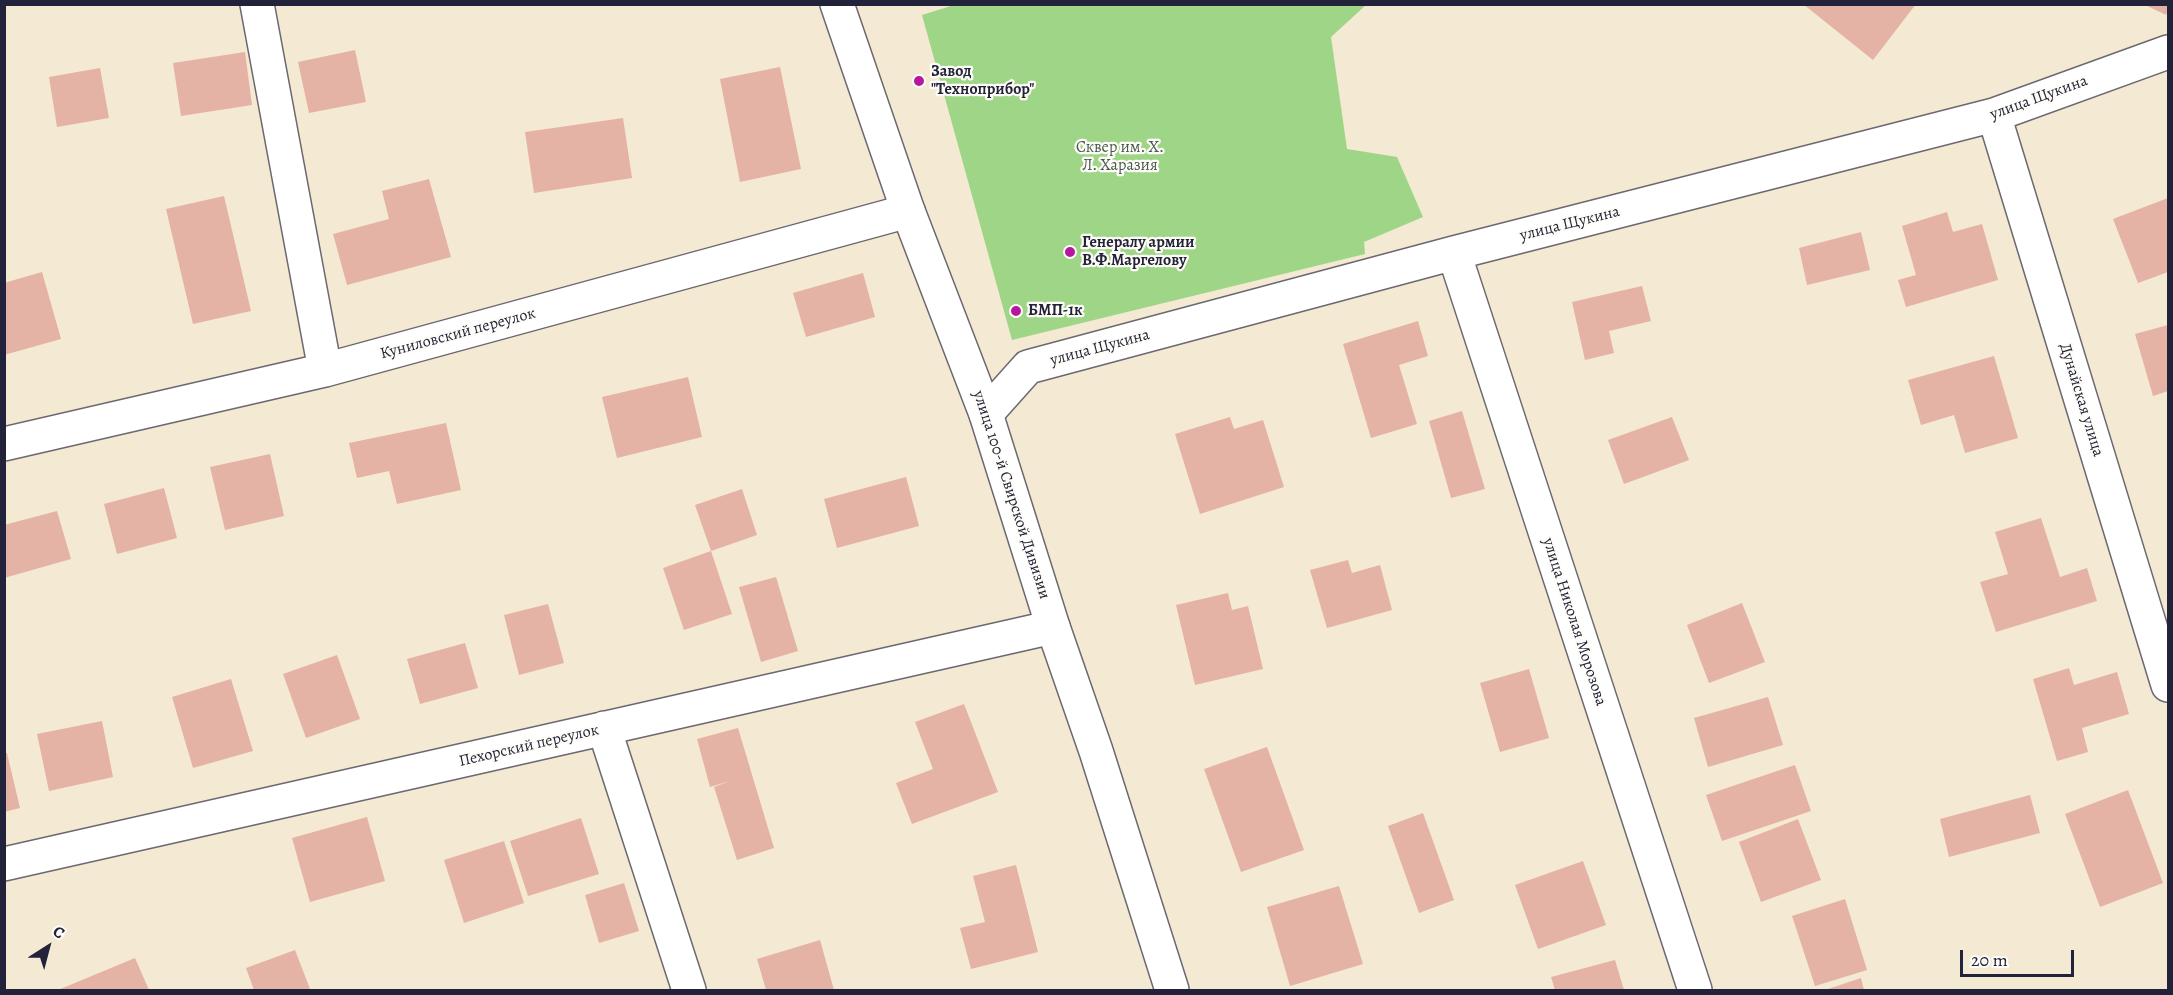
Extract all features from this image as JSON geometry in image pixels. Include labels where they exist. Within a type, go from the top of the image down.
[{"type":"street","points":[[257,4],[325,370]]},
{"type":"street","name":"улица 100-й Свирской Дивизии","points":[[837,4],[908,211],[986,414],[1172,990]]},
{"type":"street","name":"улица Щукина","points":[[986,414],[1028,367],[1454,253],[1994,116],[2169,51]]},
{"type":"street","name":"Дунайская улица","points":[[1994,116],[2169,685]]},
{"type":"street","name":"Куниловский переулок","points":[[4,444],[325,370],[908,211]]},
{"type":"street","name":"улица Николая Морозова","points":[[1454,253],[1695,990]]},
{"type":"street","name":"Пехорский переулок","points":[[4,864],[1053,627]]},
{"type":"street","points":[[604,729],[689,990]]},
{"type":"green space","name":"Сквер им. Х. Л. Харазия","points":[[954,5],[1366,5],[1331,37],[1347,149],[1397,157],[1423,217],[1364,242],[1365,254],[1012,340],[922,15]]},
{"type":"building","points":[[1803,4],[1916,4],[1873,60]]},
{"type":"building","points":[[2143,4],[2168,4],[2168,11],[2166,15]]},
{"type":"building","points":[[355,50],[366,102],[309,113],[298,62]]},
{"type":"building","points":[[245,52],[252,105],[181,116],[173,63]]},
{"type":"building","points":[[780,67],[801,169],[740,182],[720,79]]},
{"type":"building","points":[[100,68],[109,118],[57,127],[49,77]]},
{"type":"building","points":[[623,118],[632,178],[534,193],[525,132]]},
{"type":"building","points":[[429,179],[451,257],[347,285],[333,234],[389,219],[382,191]]},
{"type":"building","points":[[224,196],[251,311],[193,324],[166,209]]},
{"type":"building","points":[[2168,198],[2168,272],[2138,283],[2113,219]]},
{"type":"building","points":[[1947,212],[1953,232],[1982,224],[1998,280],[1906,307],[1898,280],[1916,275],[1902,226]]},
{"type":"building","points":[[1861,232],[1870,270],[1807,285],[1799,248]]},
{"type":"building","points":[[42,272],[61,339],[4,355],[4,283]]},
{"type":"building","points":[[863,273],[875,317],[806,337],[793,293]]},
{"type":"building","points":[[1642,286],[1651,321],[1609,331],[1614,353],[1585,360],[1572,302]]},
{"type":"building","points":[[1418,321],[1428,356],[1399,365],[1417,424],[1371,438],[1343,344]]},
{"type":"building","points":[[2168,325],[2168,391],[2153,396],[2135,334]]},
{"type":"building","points":[[1994,356],[2018,438],[1965,453],[1954,415],[1921,425],[1908,380]]},
{"type":"building","points":[[688,377],[702,437],[617,458],[602,397]]},
{"type":"building","points":[[1462,411],[1485,489],[1451,498],[1429,421]]},
{"type":"building","points":[[1230,417],[1234,429],[1263,420],[1284,487],[1200,514],[1175,434]]},
{"type":"building","points":[[1672,417],[1689,460],[1624,484],[1608,440]]},
{"type":"building","points":[[446,423],[461,490],[397,504],[389,471],[357,478],[349,443]]},
{"type":"building","points":[[270,454],[284,516],[225,530],[210,467]]},
{"type":"building","points":[[906,477],[919,526],[837,548],[824,499]]},
{"type":"building","points":[[164,488],[177,538],[117,554],[104,504]]},
{"type":"building","points":[[742,489],[757,535],[711,551],[695,505]]},
{"type":"building","points":[[57,511],[71,559],[4,578],[4,525]]},
{"type":"building","points":[[2041,518],[2060,577],[2087,568],[2097,601],[1996,632],[1980,582],[2008,574],[1995,532]]},
{"type":"building","points":[[711,551],[732,614],[684,630],[663,568]]},
{"type":"building","points":[[1348,560],[1352,573],[1380,565],[1392,610],[1327,628],[1310,570]]},
{"type":"building","points":[[776,577],[798,651],[761,662],[739,587]]},
{"type":"building","points":[[1228,593],[1232,610],[1248,606],[1263,669],[1195,685],[1176,605]]},
{"type":"building","points":[[1742,603],[1765,662],[1709,683],[1687,625]]},
{"type":"building","points":[[548,604],[564,663],[519,675],[504,615]]},
{"type":"building","points":[[465,643],[478,688],[420,704],[407,659]]},
{"type":"building","points":[[337,655],[360,719],[306,738],[283,674]]},
{"type":"building","points":[[2069,668],[2074,685],[2117,672],[2129,714],[2082,728],[2088,752],[2057,761],[2033,679]]},
{"type":"building","points":[[1529,669],[1549,738],[1500,752],[1480,683]]},
{"type":"building","points":[[231,679],[253,751],[193,768],[172,697]]},
{"type":"building","points":[[1768,697],[1783,745],[1708,767],[1694,718]]},
{"type":"building","points":[[964,704],[998,792],[912,824],[896,783],[933,769],[915,722]]},
{"type":"building","points":[[102,721],[113,777],[49,791],[37,734]]},
{"type":"building","points":[[738,728],[774,848],[737,860],[714,787],[730,781],[710,787],[697,739]]},
{"type":"building","points":[[1267,747],[1304,850],[1241,872],[1204,769]]},
{"type":"building","points":[[4,753],[7,753],[20,808],[4,812]]},
{"type":"building","points":[[1795,765],[1811,811],[1722,841],[1706,795]]},
{"type":"building","points":[[2128,790],[2163,883],[2100,907],[2065,814]]},
{"type":"building","points":[[2030,795],[2040,833],[1949,857],[1940,819]]},
{"type":"building","points":[[1423,813],[1454,900],[1419,913],[1388,826]]},
{"type":"building","points":[[367,817],[385,881],[310,902],[292,838]]},
{"type":"building","points":[[581,818],[599,874],[528,896],[510,841]]},
{"type":"building","points":[[1798,819],[1821,880],[1761,902],[1739,842]]},
{"type":"building","points":[[504,841],[524,903],[464,923],[444,860]]},
{"type":"building","points":[[1583,861],[1606,925],[1538,949],[1515,885]]},
{"type":"building","points":[[1016,865],[1038,952],[971,969],[960,928],[985,922],[973,876]]},
{"type":"building","points":[[624,883],[639,931],[599,943],[585,895]]},
{"type":"building","points":[[1339,886],[1363,964],[1290,986],[1267,907]]},
{"type":"building","points":[[1845,899],[1867,970],[1815,986],[1792,916]]},
{"type":"building","points":[[820,940],[834,990],[766,990],[757,959]]},
{"type":"building","points":[[295,950],[310,989],[254,990],[246,968]]},
{"type":"building","points":[[135,958],[149,990],[58,990]]},
{"type":"building","points":[[1615,960],[1624,990],[1555,990],[1551,977]]},
{"type":"building","points":[[1861,978],[1864,990],[1825,990]]},
{"type":"place","name":"Завод \"Техноприбор\"","points":[[919,81]]},
{"type":"place","name":"Генералу армии В.Ф.Маргелову","points":[[1070,252]]},
{"type":"place","name":"БМП-1к","points":[[1016,311]]}]
